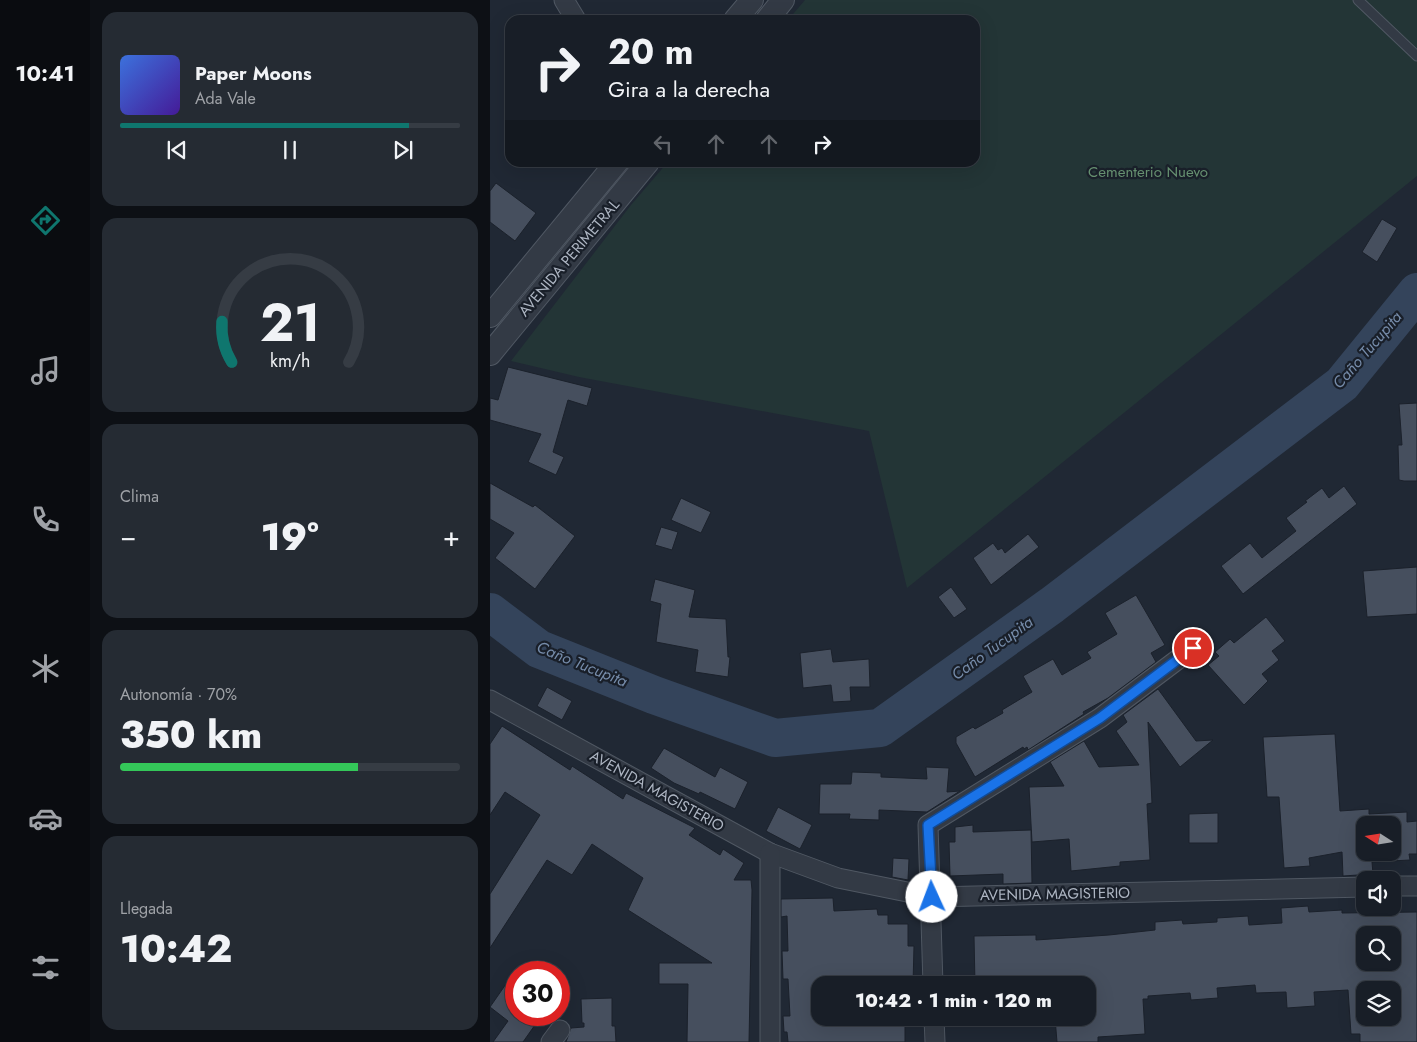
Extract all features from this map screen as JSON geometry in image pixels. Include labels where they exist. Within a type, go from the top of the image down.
[{"type":"street","points":[[564,0],[573,15]]},
{"type":"street","points":[[739,15],[752,0]]},
{"type":"street","points":[[771,15],[784,0]]},
{"type":"street","name":"AVENIDA PERIMETRAL","points":[[490,316],[613,167]]},
{"type":"street","name":"AVENIDA PERIMETRAL","points":[[490,354],[644,167]]},
{"type":"street","points":[[933,976],[932,897],[928,825],[1100,718],[1193,648]]},
{"type":"street","name":"AVENIDA MAGISTERIO","points":[[490,700],[770,853],[838,878],[932,897],[1356,887]]},
{"type":"street","points":[[770,853],[770,1042]]},
{"type":"street","points":[[1401,886],[1417,886]]},
{"type":"street","points":[[934,1026],[934,1042]]},
{"type":"street","points":[[551,1042],[560,1030],[559,1042]]},
{"type":"lane","points":[[1358,0],[1417,56]]},
{"type":"green space","name":"Cementerio Nuevo","points":[[805,0],[1417,0],[1417,176],[907,588],[869,431],[579,377],[511,361],[631,205],[664,167],[980,167],[980,15],[792,15]]},
{"type":"building","points":[[496,183],[536,213],[515,241],[490,222],[490,191]]},
{"type":"building","points":[[1382,219],[1397,228],[1377,262],[1362,252]]},
{"type":"building","points":[[508,367],[592,388],[587,406],[568,400],[553,452],[564,457],[556,475],[528,462],[541,434],[490,420],[490,398],[498,400]]},
{"type":"building","points":[[1417,403],[1417,481],[1399,480],[1398,445],[1402,445],[1399,404]]},
{"type":"building","points":[[490,483],[533,507],[535,505],[575,536],[535,589],[495,558],[514,533],[490,519]]},
{"type":"building","points":[[1344,486],[1357,504],[1243,594],[1221,566],[1250,543],[1262,558],[1296,531],[1286,518],[1307,502],[1305,501],[1322,488],[1329,498]]},
{"type":"building","points":[[681,498],[711,512],[701,533],[671,520]]},
{"type":"building","points":[[661,527],[678,532],[672,550],[655,545]]},
{"type":"building","points":[[1028,534],[1039,547],[991,585],[973,558],[993,543],[998,550],[1002,548],[1005,553]]},
{"type":"building","points":[[1417,567],[1417,614],[1367,617],[1363,571]]},
{"type":"building","points":[[655,579],[695,590],[689,617],[726,619],[728,657],[730,657],[728,677],[695,672],[698,650],[656,642],[661,604],[650,601]]},
{"type":"building","points":[[951,587],[967,609],[954,618],[938,597]]},
{"type":"building","points":[[1136,595],[1165,645],[1151,653],[1156,662],[1108,698],[1083,712],[1084,714],[1028,750],[1027,747],[1024,749],[1023,747],[975,777],[956,743],[956,737],[973,727],[975,729],[1003,713],[1002,710],[1032,692],[1023,676],[1053,659],[1062,675],[1091,658],[1087,652],[1117,634],[1105,613]]},
{"type":"building","points":[[1266,617],[1285,641],[1272,651],[1279,660],[1262,674],[1268,681],[1244,705],[1208,665],[1219,656],[1215,652],[1230,639],[1234,643]]},
{"type":"building","points":[[831,649],[833,662],[869,659],[870,687],[850,687],[851,701],[833,702],[831,685],[803,688],[800,653]]},
{"type":"building","points":[[547,687],[572,701],[562,720],[537,706]]},
{"type":"building","points":[[1158,689],[1196,741],[1213,740],[1180,767],[1148,722],[1152,803],[1147,804],[1150,860],[1120,862],[1120,866],[1071,871],[1069,839],[1032,842],[1029,787],[1064,786],[1050,762],[1084,741],[1099,767],[1139,765],[1116,731],[1127,722],[1123,715]]},
{"type":"building","points":[[502,726],[570,770],[572,766],[623,799],[626,793],[695,828],[689,835],[720,855],[723,849],[744,863],[734,880],[751,880],[752,890],[749,1042],[687,1042],[688,984],[659,984],[659,963],[712,963],[628,910],[643,878],[592,844],[572,875],[547,860],[490,948],[490,894],[540,815],[505,792],[490,815],[490,744]]},
{"type":"building","points":[[1335,734],[1340,811],[1369,809],[1369,814],[1407,812],[1407,822],[1417,821],[1417,854],[1409,854],[1410,860],[1401,860],[1401,816],[1356,816],[1356,861],[1391,861],[1372,862],[1373,871],[1356,871],[1356,875],[1343,876],[1342,852],[1309,858],[1310,866],[1284,868],[1279,797],[1267,797],[1263,737]]},
{"type":"building","points":[[664,748],[715,777],[720,767],[748,782],[735,809],[700,792],[699,794],[674,783],[651,768]]},
{"type":"building","points":[[926,767],[949,768],[947,792],[960,791],[927,812],[879,810],[879,820],[849,819],[850,814],[819,814],[820,784],[851,784],[852,772],[881,773],[881,777],[927,779]]},
{"type":"building","points":[[778,807],[812,825],[800,849],[766,831]]},
{"type":"building","points":[[1218,813],[1218,843],[1189,843],[1189,814]]},
{"type":"building","points":[[973,825],[973,832],[1031,830],[1032,883],[1003,884],[1003,874],[950,876],[949,842],[955,842],[955,827]]},
{"type":"building","points":[[893,858],[909,859],[908,880],[892,877]]},
{"type":"building","points":[[833,898],[834,911],[877,909],[878,915],[888,915],[888,924],[908,924],[908,946],[914,946],[913,976],[811,976],[811,1026],[905,1026],[905,1042],[788,1042],[787,1032],[784,1032],[783,1016],[790,1016],[788,979],[783,979],[782,951],[788,951],[787,916],[781,917],[781,899]]},
{"type":"building","points":[[1308,906],[1309,912],[1342,910],[1342,913],[1356,913],[1356,916],[1401,916],[1401,912],[1417,912],[1417,1042],[1360,1042],[1360,1034],[1351,1034],[1348,990],[1314,992],[1315,1006],[1287,1008],[1286,992],[1256,993],[1255,985],[1217,988],[1218,998],[1191,1000],[1190,993],[1148,996],[1148,999],[1143,999],[1145,1034],[1098,1037],[1098,1042],[1057,1042],[1056,1026],[1096,1026],[1096,976],[975,976],[974,936],[1036,935],[1036,940],[1109,935],[1155,930],[1155,922],[1182,920],[1183,924],[1217,922],[1217,918],[1248,916],[1249,925],[1282,923],[1281,908]]},
{"type":"building","points":[[505,985],[505,1019],[490,1007]]},
{"type":"building","points":[[612,998],[612,1026],[615,1026],[616,1042],[566,1042],[571,1028],[584,1027],[584,1023],[582,1023],[581,999]]},
{"type":"building","points":[[505,1025],[534,1026],[523,1042],[493,1042]]},
{"type":"waterway","name":"Caño Tucupita","points":[[490,612],[539,649],[654,695],[775,738],[880,728],[1052,605],[1342,384],[1417,292]]},
{"type":"route","points":[[932,897],[928,825],[1100,718],[1193,648]]}]
